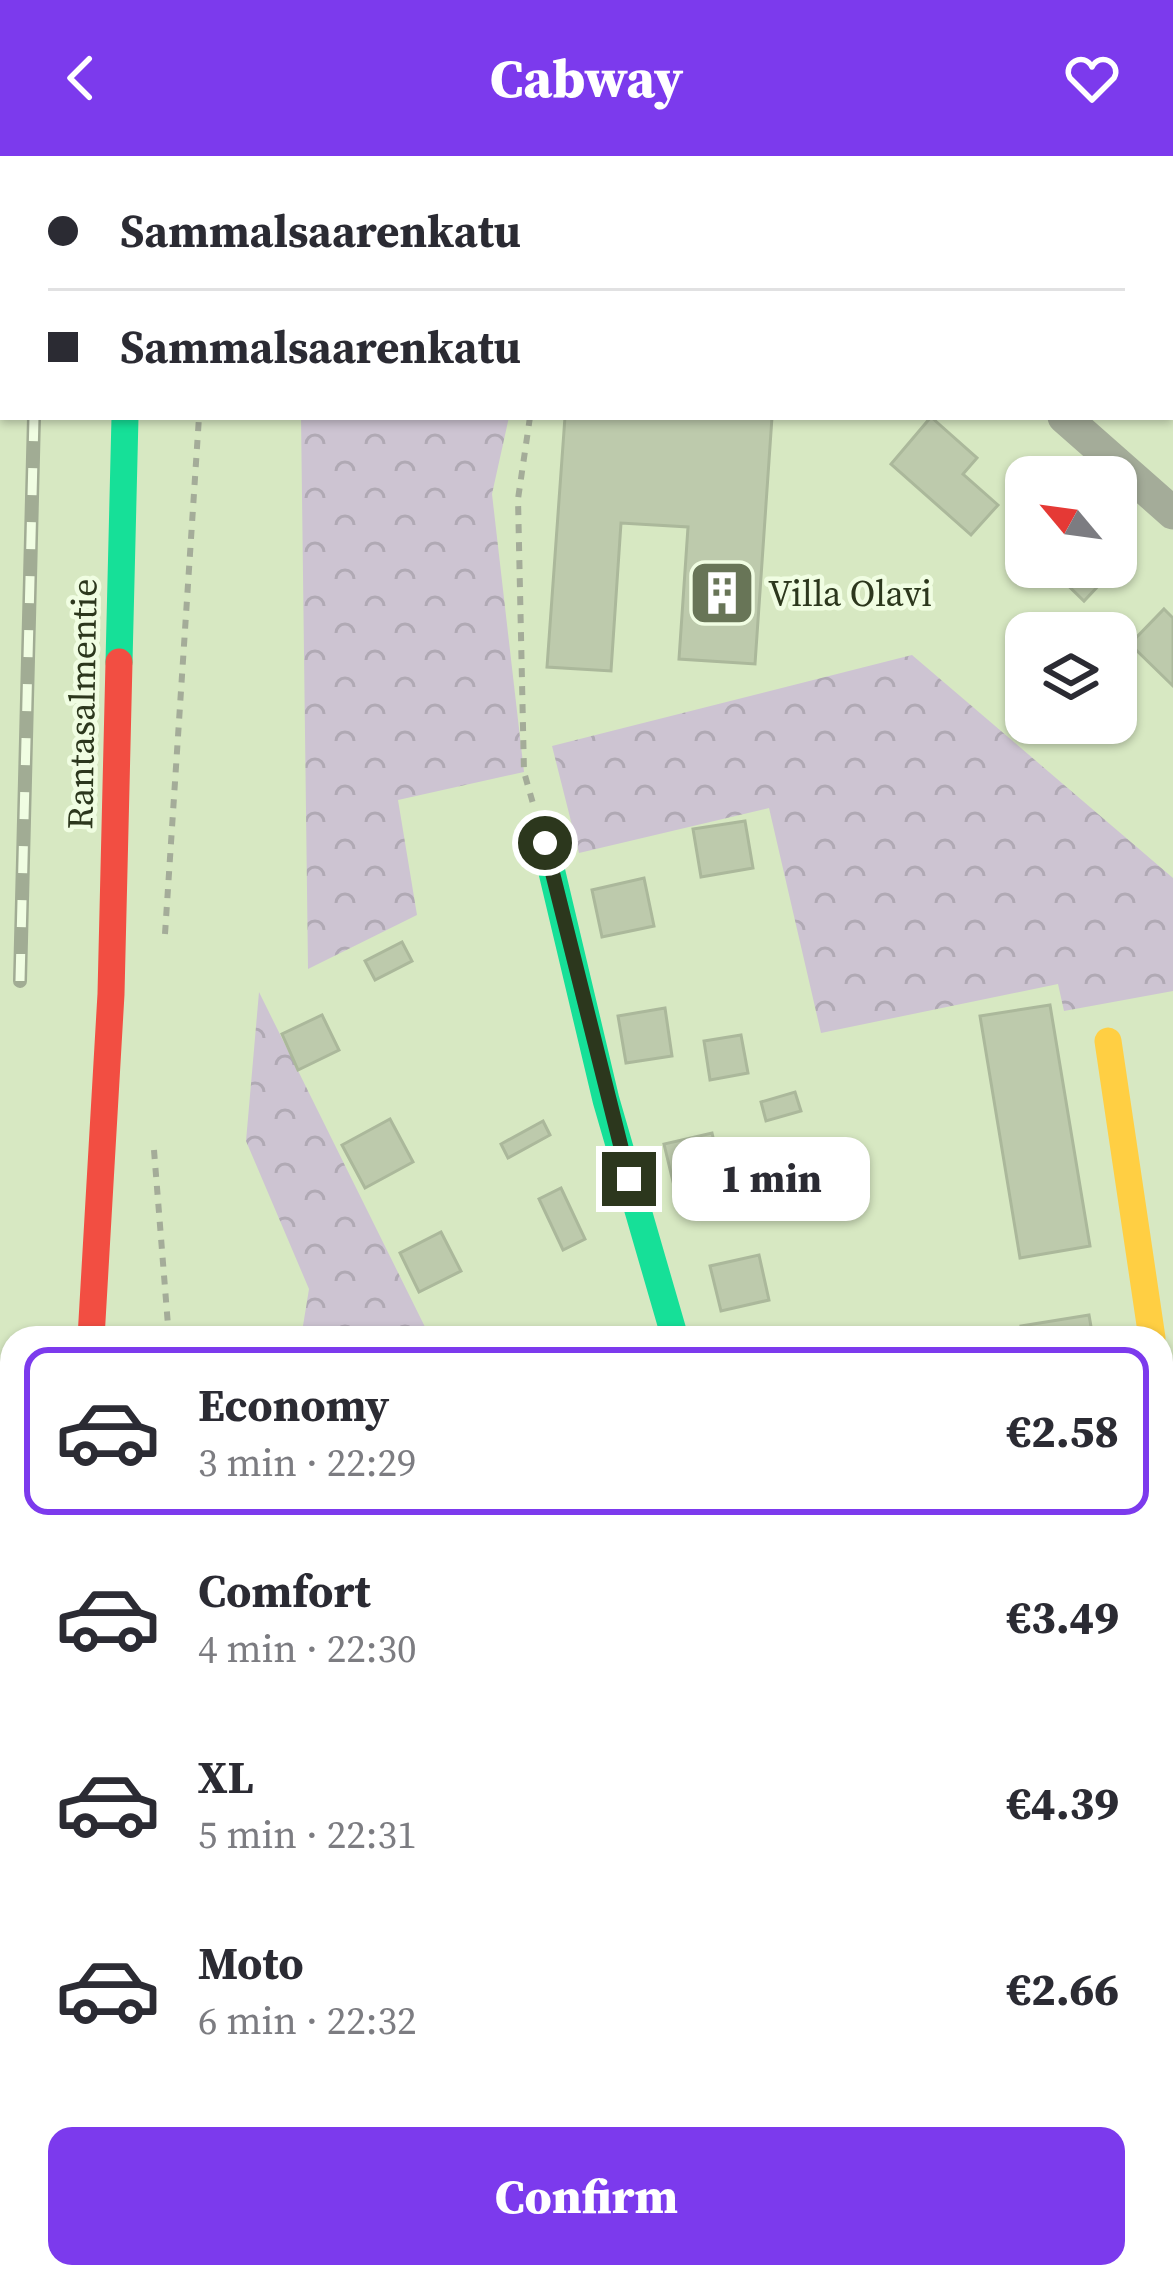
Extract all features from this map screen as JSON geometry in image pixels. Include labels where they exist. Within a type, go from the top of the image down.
[{"type":"main road","name":"Rantasalmentie","points":[[92,1326],[111,994],[125,420]]},
{"type":"main road","points":[[545,843],[606,1100],[672,1326]]},
{"type":"main road","name":"Rantasalmentie","points":[[111,994],[123,1269]]},
{"type":"main road","points":[[1108,1041],[1150,1326]]},
{"type":"street","points":[[1067,420],[1173,513]]},
{"type":"path","points":[[165,940],[199,420]]},
{"type":"path","points":[[530,420],[518,499],[524,772],[545,843]]},
{"type":"path","points":[[152,1130],[168,1326]]},
{"type":"green space","points":[[301,420],[508,420],[492,494],[524,772],[398,800],[417,915],[308,969]]},
{"type":"green space","points":[[912,655],[1005,734],[1005,744],[1016,744],[1173,878],[1173,991],[1064,1011],[1058,984],[821,1033],[769,808],[579,853],[552,746]]},
{"type":"green space","points":[[259,992],[425,1326],[303,1326],[309,1289],[246,1141]]},
{"type":"building","name":"Villa Olavi","points":[[565,420],[772,420],[755,664],[679,659],[688,527],[621,523],[611,671],[547,667]]},
{"type":"building","points":[[928,420],[934,420],[977,458],[963,474],[998,505],[971,535],[891,464]]},
{"type":"building","points":[[1071,588],[1096,588],[1084,601]]},
{"type":"building","points":[[1164,609],[1173,618],[1173,686],[1137,651],[1137,637]]},
{"type":"building","points":[[745,821],[753,868],[701,877],[693,829]]},
{"type":"building","points":[[644,878],[654,926],[602,937],[592,890]]},
{"type":"building","points":[[402,942],[412,961],[375,980],[365,961]]},
{"type":"building","points":[[1050,1005],[1090,1246],[1020,1258],[980,1016]]},
{"type":"building","points":[[665,1008],[672,1056],[626,1063],[618,1016]]},
{"type":"building","points":[[322,1015],[339,1050],[298,1070],[282,1034]]},
{"type":"building","points":[[741,1035],[748,1073],[710,1080],[704,1041]]},
{"type":"building","points":[[795,1092],[801,1111],[766,1121],[761,1102]]},
{"type":"building","points":[[390,1119],[413,1162],[365,1188],[342,1145]]},
{"type":"building","points":[[543,1121],[550,1135],[508,1158],[501,1144]]},
{"type":"building","points":[[712,1133],[723,1179],[675,1190],[664,1144]]},
{"type":"building","points":[[561,1188],[585,1239],[563,1250],[539,1199]]},
{"type":"building","points":[[441,1232],[461,1271],[419,1292],[400,1253]]},
{"type":"building","points":[[759,1255],[769,1300],[721,1311],[710,1266]]},
{"type":"building","points":[[1089,1315],[1091,1326],[1021,1326]]},
{"type":"railway","points":[[20,981],[34,420]]},
{"type":"traffic: fast","points":[[119,662],[125,420]]},
{"type":"traffic: fast","points":[[545,843],[606,1100],[672,1326]]},
{"type":"traffic: slow","points":[[1108,1041],[1150,1326]]},
{"type":"traffic: jam","points":[[92,1326],[111,994],[119,662]]},
{"type":"place","name":"Villa Olavi","points":[[722,593]]},
{"type":"route","points":[[545,843],[629,1179]]}]
